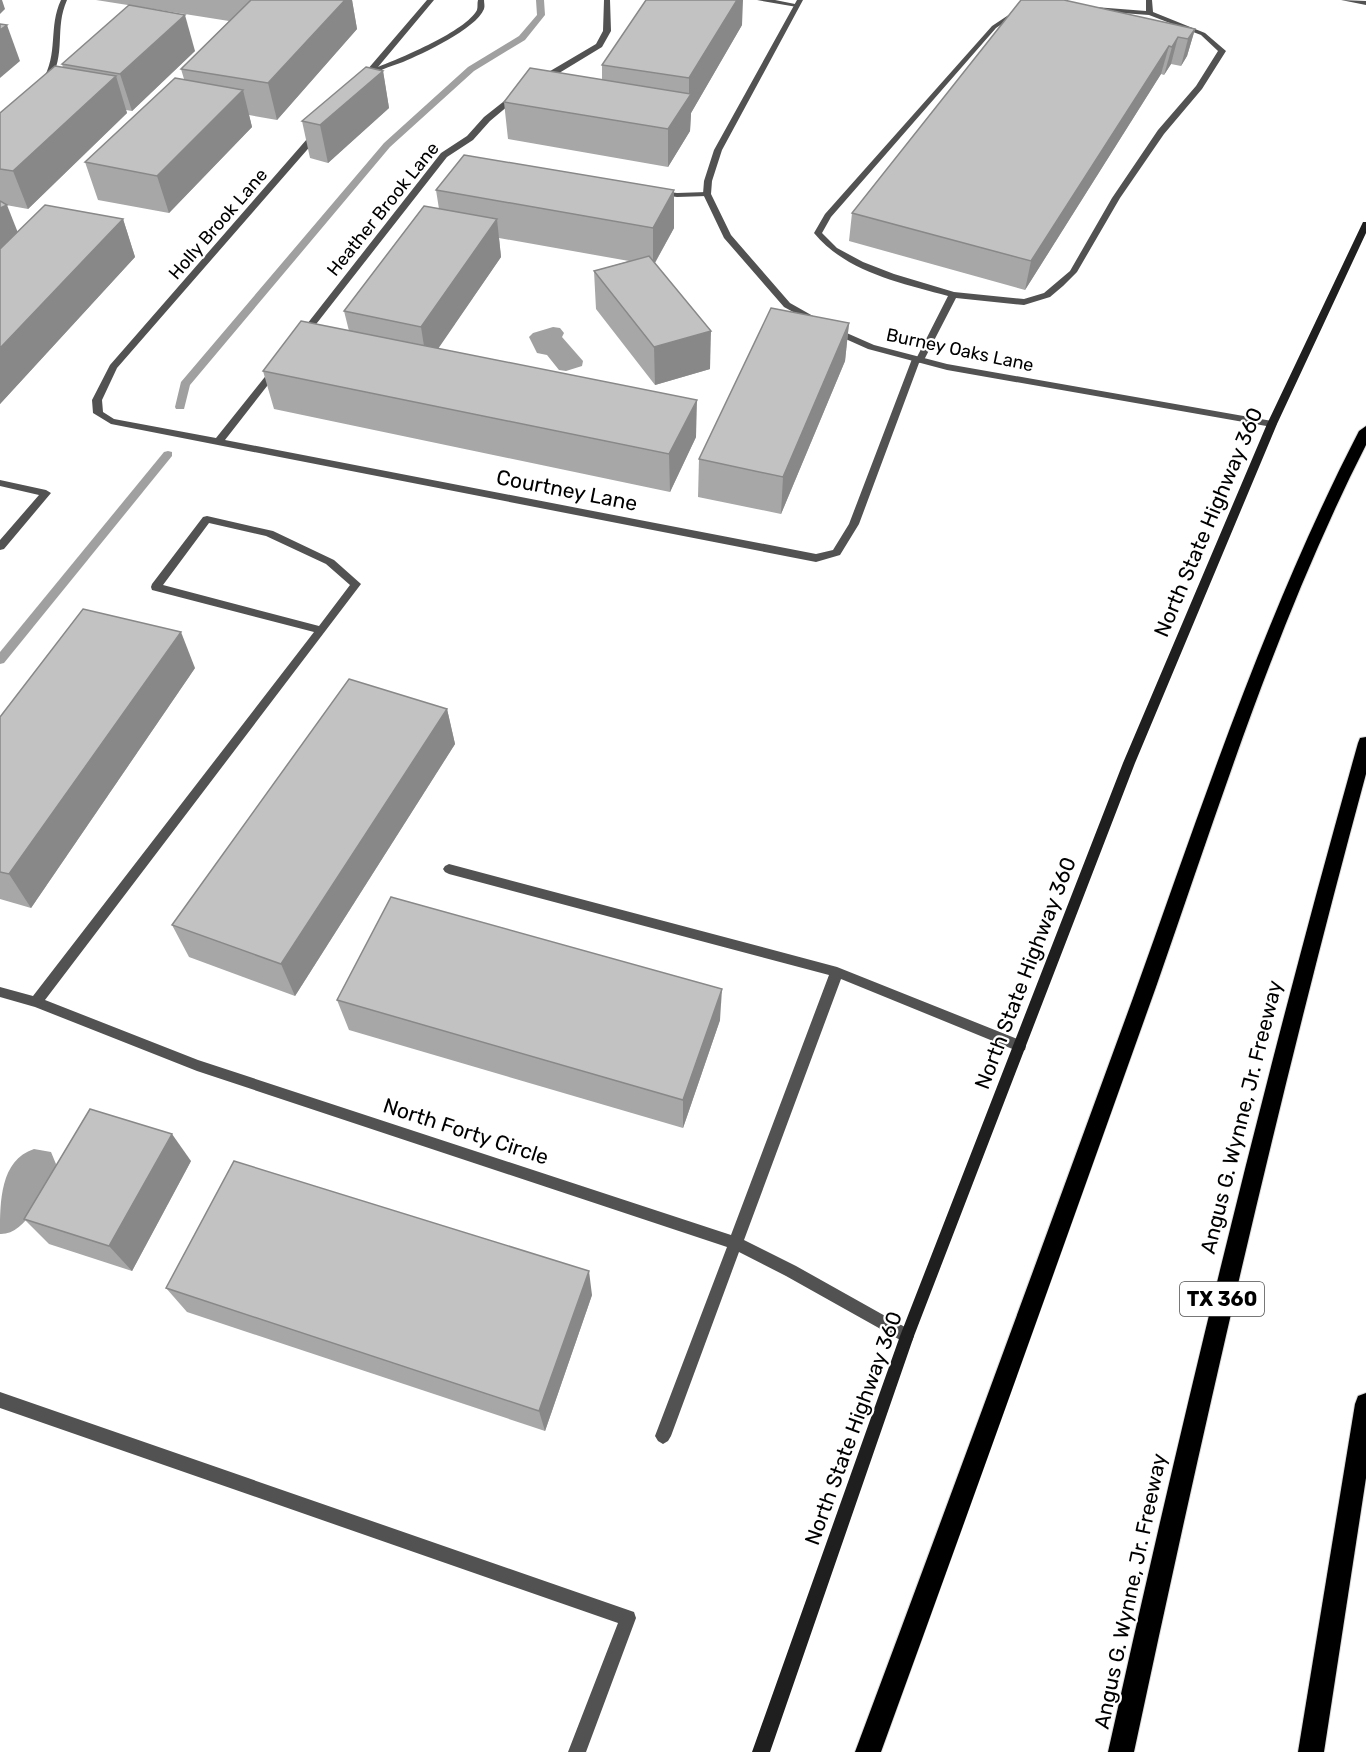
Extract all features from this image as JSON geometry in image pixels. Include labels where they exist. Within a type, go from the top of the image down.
[{"type":"highway","points":[[868,1752],[1007,1375],[1277,622],[1340,479],[1366,431]]},
{"type":"highway","name":"Angus G. Wynne, Jr. Freeway","points":[[1121,1752],[1182,1471],[1264,1127],[1366,743]]},
{"type":"highway","points":[[1311,1752],[1366,1404]]},
{"type":"main road","name":"North State Highway 360","points":[[761,1752],[908,1336],[1129,763],[1272,424],[1366,224]]},
{"type":"street","points":[[40,88],[50,76],[59,47],[57,11],[64,0]]},
{"type":"street","points":[[354,90],[431,0]]},
{"type":"street","points":[[370,72],[424,51],[459,30],[480,10],[481,0]]},
{"type":"street","points":[[530,88],[599,45],[607,31],[607,0]]},
{"type":"street","points":[[654,191],[677,195],[708,195],[708,181],[718,150],[798,2],[760,0]]},
{"type":"street","points":[[1149,0],[1150,13]]},
{"type":"street","points":[[1344,0],[1366,3]]},
{"type":"street","points":[[1033,7],[1016,10],[994,27],[848,192],[818,233],[833,249],[858,262],[914,284],[952,295],[1024,302],[1047,295],[1073,272],[1116,198],[1154,141],[1199,87],[1222,51],[1203,34],[1150,13],[1082,8]]},
{"type":"street","name":"Heather Brook Lane","points":[[299,340],[444,155],[470,138],[487,119],[520,94]]},
{"type":"street","name":"Holly Brook Lane","points":[[97,400],[113,367],[323,126]]},
{"type":"street","points":[[444,155],[455,157]]},
{"type":"street","name":"Burney Oaks Lane","points":[[708,195],[727,236],[787,305],[871,347],[947,367],[1272,424]]},
{"type":"street","name":"Courtney Lane","points":[[97,400],[98,413],[111,421],[816,558],[836,553],[854,524],[918,360],[952,295]]},
{"type":"street","points":[[219,441],[284,358]]},
{"type":"street","points":[[0,483],[46,493],[0,547]]},
{"type":"street","points":[[36,1002],[321,630],[356,584],[330,562],[269,533],[207,519],[156,587],[321,630]]},
{"type":"street","points":[[449,869],[837,972],[1020,1046]]},
{"type":"street","points":[[663,1436],[837,972]]},
{"type":"street","name":"North Forty Circle","points":[[0,992],[36,1002],[197,1065],[735,1243],[791,1271],[908,1336]]},
{"type":"street","points":[[0,1400],[628,1618],[578,1752]]},
{"type":"shaded area","points":[[553,327],[560,328],[564,333],[562,337],[583,361],[582,366],[566,371],[559,370],[547,355],[537,353],[529,337],[533,333]]},
{"type":"shaded area","points":[[34,1149],[51,1152],[56,1164],[55,1172],[26,1220],[18,1228],[0,1234],[2,1196],[8,1172],[23,1154]]},
{"type":"building","points":[[251,0],[345,0],[268,83],[181,69]]},
{"type":"building","points":[[646,0],[737,0],[689,78],[602,65]]},
{"type":"building","points":[[1021,0],[1064,0],[1195,29],[1188,39],[1178,37],[1172,47],[1169,46],[1031,261],[852,213]]},
{"type":"building","points":[[129,5],[185,15],[120,74],[62,64]]},
{"type":"building","points":[[55,66],[116,76],[13,171],[0,169],[0,113]]},
{"type":"building","points":[[366,67],[383,71],[320,125],[302,121]]},
{"type":"building","points":[[530,68],[691,94],[668,129],[504,102]]},
{"type":"building","points":[[175,78],[243,90],[157,176],[85,162]]},
{"type":"building","points":[[464,155],[674,190],[653,228],[436,190]]},
{"type":"building","points":[[0,201],[7,205],[0,208]]},
{"type":"building","points":[[45,205],[123,219],[0,348],[0,249]]},
{"type":"building","points":[[424,206],[497,219],[421,327],[344,311]]},
{"type":"building","points":[[649,256],[711,331],[654,347],[594,271]]},
{"type":"building","points":[[771,308],[849,323],[783,477],[699,459]]},
{"type":"building","points":[[301,321],[697,400],[669,454],[263,371]]},
{"type":"building","points":[[83,609],[181,632],[9,874],[0,872],[0,717]]},
{"type":"building","points":[[349,679],[447,709],[281,964],[172,925]]},
{"type":"building","points":[[391,897],[722,989],[683,1100],[337,1000]]},
{"type":"building","points":[[90,1109],[172,1134],[109,1246],[24,1219]]},
{"type":"building","points":[[234,1161],[589,1271],[539,1411],[166,1288]]},
{"type":"waterway","points":[[180,407],[185,384],[387,145],[471,69],[522,38],[541,15],[540,0]]},
{"type":"waterway","points":[[0,660],[168,454]]}]
